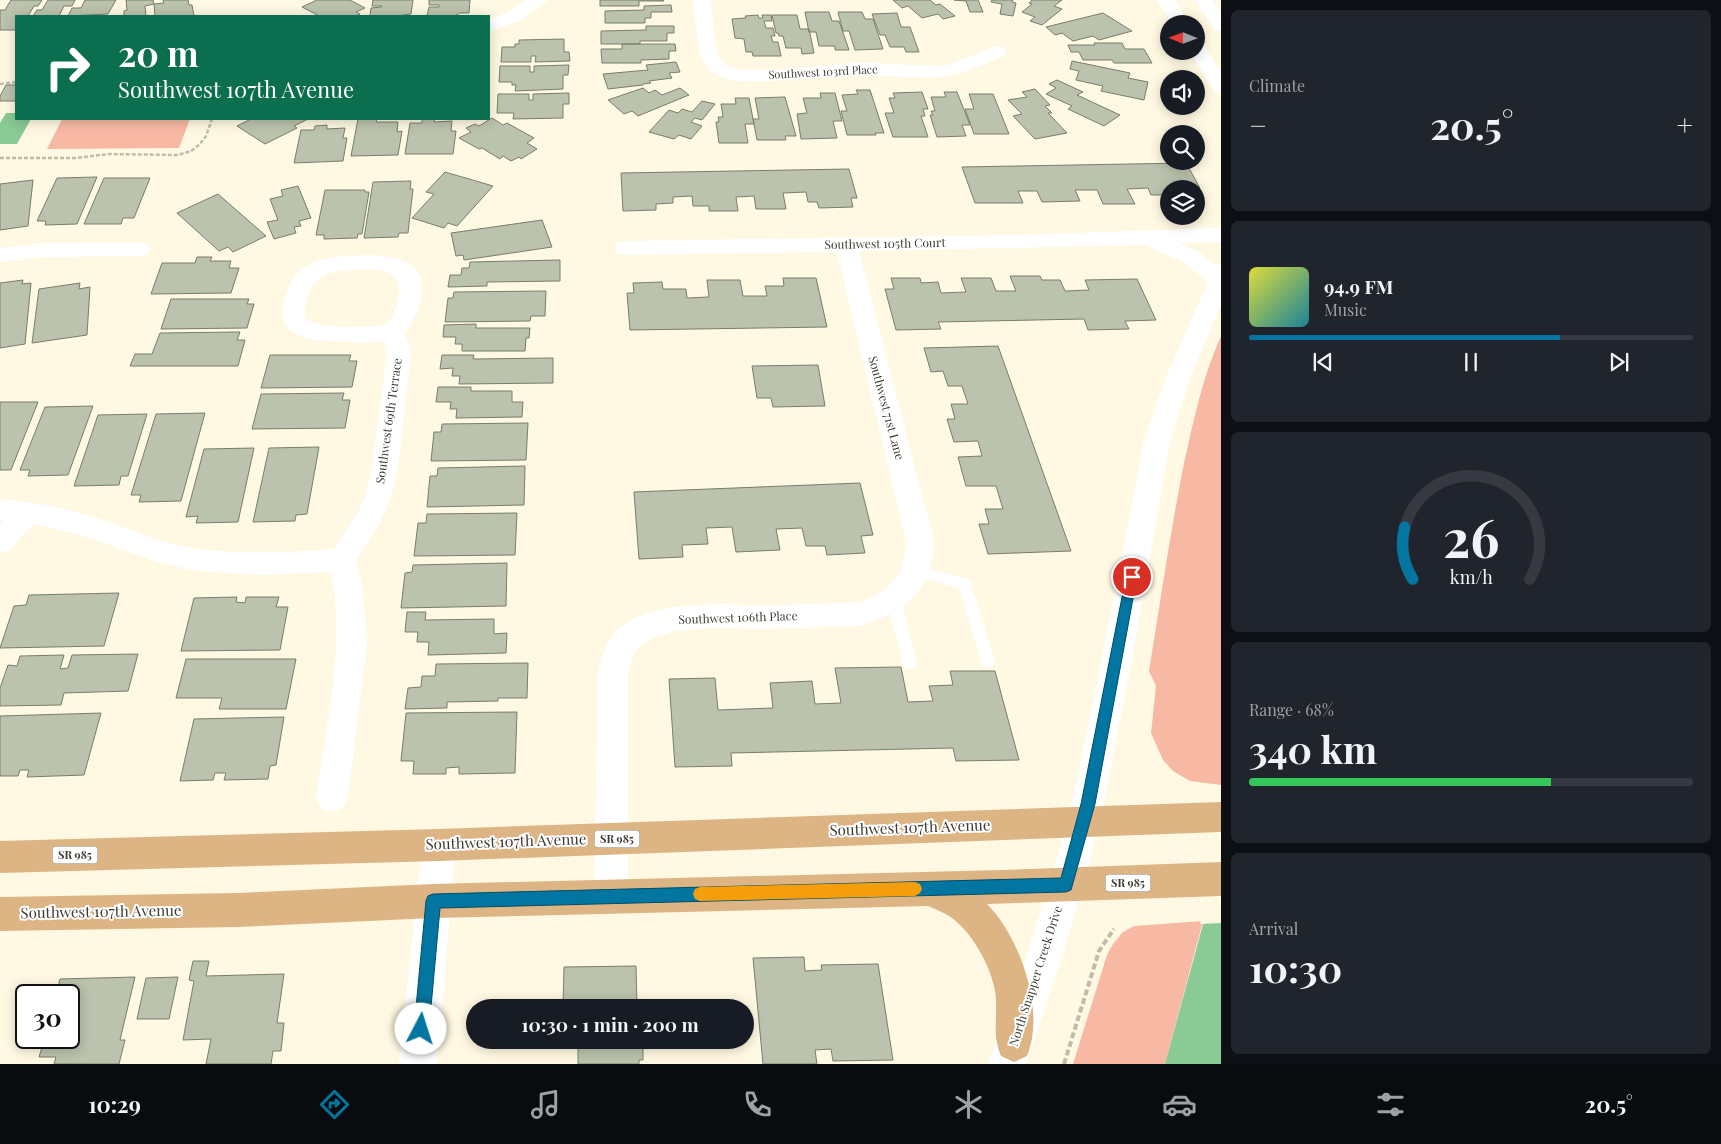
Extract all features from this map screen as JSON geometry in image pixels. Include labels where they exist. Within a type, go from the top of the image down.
[{"type":"main road","name":"Southwest 107th Avenue","points":[[0,857],[439,845],[1214,817]]},
{"type":"main road","name":"Southwest 107th Avenue","points":[[0,914],[237,910],[433,901],[1066,885],[1206,879]]},
{"type":"main road","points":[[929,888],[962,904],[982,924],[1001,953],[1013,991],[1011,1054]]},
{"type":"street","points":[[490,27],[516,15],[539,0]]},
{"type":"street","name":"Southwest 103rd Place","points":[[702,0],[708,53],[716,67],[730,74],[753,76],[858,69],[936,72],[952,70],[997,52]]},
{"type":"street","points":[[1166,0],[1175,15]]},
{"type":"street","points":[[1204,0],[1221,26]]},
{"type":"street","points":[[1214,64],[1221,87]]},
{"type":"street","name":"Southwest 105th Court","points":[[625,248],[1016,242],[1221,235]]},
{"type":"street","name":"Southwest 105th Court","points":[[1145,237],[1191,258],[1221,276]]},
{"type":"street","name":"Southwest 71st Lane","points":[[846,244],[920,541],[921,552],[916,570]]},
{"type":"street","points":[[0,255],[44,250],[139,249]]},
{"type":"street","points":[[378,263],[394,266],[404,271],[410,285],[409,309],[404,320],[393,332],[369,335],[312,332],[303,329],[296,323],[292,316],[292,308],[300,286],[306,277],[315,270],[325,266],[352,264],[378,263]]},
{"type":"street","name":"North Snapper Creek Drive","points":[[1011,1054],[1046,951],[1084,823],[1157,441],[1170,397],[1221,276]]},
{"type":"street","name":"Southwest 69th Terrace","points":[[342,560],[371,514],[379,494],[385,467],[399,353],[393,332]]},
{"type":"street","points":[[0,508],[27,512],[106,531],[148,548],[175,556],[203,560],[295,563],[342,560],[349,590],[352,644],[332,797]]},
{"type":"street","points":[[0,542],[27,512]]},
{"type":"street","name":"Southwest 106th Place","points":[[611,896],[613,673],[616,658],[622,645],[629,638],[646,628],[676,620],[860,614],[880,608],[894,600],[910,583],[916,570]]},
{"type":"street","points":[[418,1064],[439,845]]},
{"type":"lane","points":[[916,570],[965,584],[988,662]]},
{"type":"lane","points":[[894,600],[910,664]]},
{"type":"path","points":[[0,84],[15,82]]},
{"type":"path","points":[[0,158],[76,158],[109,154],[178,156],[191,151],[199,145],[206,136],[212,120]]},
{"type":"path","points":[[1064,1064],[1099,951],[1114,930]]},
{"type":"shaded area","points":[[6,113],[15,113],[15,120],[30,120],[17,144],[0,144],[0,123]]},
{"type":"shaded area","points":[[62,120],[190,120],[179,148],[47,149]]},
{"type":"shaded area","points":[[1221,336],[1221,785],[1190,781],[1173,771],[1163,760],[1151,733],[1156,686],[1149,671],[1183,468],[1203,384]]},
{"type":"shaded area","points":[[1221,844],[1221,1064],[1165,1064],[1202,928]]},
{"type":"shaded area","points":[[1203,921],[1165,1064],[1073,1064],[1107,955],[1123,932],[1134,926]]},
{"type":"pier","points":[[1221,841],[1221,923],[1200,924],[1219,843]]},
{"type":"building","points":[[11,0],[42,0],[38,6],[34,6],[29,15],[15,15],[15,30],[0,30],[0,10],[5,10]]},
{"type":"building","points":[[48,0],[75,0],[72,6],[64,6],[60,15],[34,15],[37,10],[42,10]]},
{"type":"building","points":[[85,0],[116,0],[108,14],[68,15],[72,8],[81,8]]},
{"type":"building","points":[[126,0],[153,0],[154,4],[145,6],[146,15],[124,15],[124,11],[127,10]]},
{"type":"building","points":[[163,0],[188,0],[189,5],[192,5],[194,15],[155,15],[154,4],[164,3]]},
{"type":"building","points":[[317,0],[350,0],[365,8],[356,12],[360,14],[358,15],[317,15],[302,7]]},
{"type":"building","points":[[373,0],[413,0],[411,14],[370,15],[371,8],[382,6],[372,6]]},
{"type":"building","points":[[429,0],[470,0],[469,13],[457,15],[427,15],[429,7],[439,7],[439,5],[429,5]]},
{"type":"building","points":[[600,0],[664,1],[639,1],[639,6],[600,6]]},
{"type":"building","points":[[893,0],[930,0],[936,5],[940,4],[955,16],[943,19],[938,14],[922,18],[908,6],[902,8]]},
{"type":"building","points":[[954,0],[978,0],[983,12],[970,12],[966,1]]},
{"type":"building","points":[[992,0],[1013,0],[1012,2],[1016,3],[1013,16],[1000,14],[1002,4],[991,2]]},
{"type":"building","points":[[1032,0],[1062,0],[1054,6],[1062,9],[1042,25],[1030,21],[1035,17],[1022,12],[1032,4],[1029,3]]},
{"type":"building","points":[[671,5],[672,12],[651,12],[651,18],[645,18],[645,23],[605,23],[605,11],[644,10],[644,6]]},
{"type":"building","points":[[805,12],[829,12],[832,21],[839,21],[849,50],[835,50],[835,46],[819,46],[816,32],[809,32]]},
{"type":"building","points":[[838,12],[862,12],[865,19],[873,19],[883,49],[855,50],[849,31],[843,31]]},
{"type":"building","points":[[897,13],[901,27],[910,27],[919,52],[906,52],[904,47],[890,47],[885,35],[880,35],[872,14]]},
{"type":"building","points":[[1103,13],[1132,31],[1099,40],[1093,36],[1073,41],[1062,33],[1055,35],[1046,27]]},
{"type":"building","points":[[758,15],[759,18],[763,18],[762,15],[771,15],[772,21],[764,21],[766,28],[773,28],[775,36],[771,36],[773,42],[778,42],[781,56],[753,56],[752,52],[746,52],[744,39],[735,38],[732,19]]},
{"type":"building","points":[[772,15],[797,15],[800,29],[809,29],[814,53],[802,54],[801,48],[786,48],[783,36],[779,36],[776,33]]},
{"type":"building","points":[[646,26],[674,26],[674,33],[667,33],[667,41],[640,41],[640,44],[601,44],[601,31],[646,30]]},
{"type":"building","points":[[564,39],[564,52],[569,52],[570,61],[535,62],[536,56],[531,56],[531,62],[501,62],[502,47],[515,47],[515,44],[519,44],[519,40]]},
{"type":"building","points":[[1094,43],[1122,43],[1125,49],[1144,49],[1152,63],[1114,63],[1112,60],[1083,60],[1079,52],[1071,52],[1068,45],[1095,45]]},
{"type":"building","points":[[622,44],[675,44],[676,51],[669,51],[669,59],[641,60],[641,63],[602,63],[601,49],[622,49]]},
{"type":"building","points":[[1072,61],[1130,73],[1128,78],[1148,82],[1144,100],[1101,91],[1103,86],[1076,80],[1079,71],[1070,69]]},
{"type":"building","points":[[676,62],[680,72],[669,73],[672,78],[649,81],[651,83],[643,85],[608,89],[603,74],[648,70],[646,65]]},
{"type":"building","points":[[569,65],[568,75],[563,75],[563,89],[515,91],[516,85],[512,85],[512,82],[499,82],[500,66],[530,66],[530,72],[534,72],[534,66]]},
{"type":"building","points":[[1057,80],[1083,92],[1077,95],[1120,115],[1104,126],[1068,109],[1072,106],[1046,94],[1056,88],[1049,84]]},
{"type":"building","points":[[6,85],[15,85],[15,101],[0,101],[0,96]]},
{"type":"building","points":[[643,88],[649,93],[655,90],[662,95],[680,88],[689,95],[638,116],[632,111],[624,114],[608,100]]},
{"type":"building","points":[[1035,89],[1050,105],[1045,106],[1052,113],[1048,113],[1067,133],[1035,139],[1013,116],[1022,114],[1008,100],[1027,97],[1022,92]]},
{"type":"building","points":[[856,90],[870,90],[884,133],[875,133],[876,135],[847,135],[841,111],[847,111],[842,95],[858,94]]},
{"type":"building","points":[[922,92],[928,109],[923,109],[925,116],[921,116],[928,137],[893,137],[885,113],[894,113],[889,98],[895,98],[893,93]]},
{"type":"building","points":[[944,92],[957,92],[970,125],[962,125],[966,136],[937,137],[930,115],[933,115],[931,111],[935,111],[931,97],[946,97]]},
{"type":"building","points":[[569,93],[569,104],[563,104],[563,118],[513,119],[514,113],[497,113],[498,94],[529,94],[529,100],[533,100],[533,94]]},
{"type":"building","points":[[820,93],[835,93],[842,121],[833,121],[837,138],[801,139],[797,114],[807,113],[803,98],[821,98]]},
{"type":"building","points":[[969,94],[993,94],[1009,134],[974,134],[965,109],[974,109]]},
{"type":"building","points":[[785,97],[796,136],[785,136],[786,140],[757,140],[753,119],[759,119],[755,98]]},
{"type":"building","points":[[735,98],[749,98],[754,124],[745,124],[748,143],[719,143],[716,122],[719,122],[718,117],[723,117],[721,104],[736,104]]},
{"type":"building","points":[[702,101],[715,104],[702,120],[695,118],[691,122],[702,126],[691,139],[679,135],[674,139],[649,132],[669,110],[678,113],[682,109],[692,112]]},
{"type":"building","points":[[492,118],[503,125],[507,123],[534,138],[527,143],[537,149],[521,159],[519,157],[511,161],[503,156],[500,159],[482,148],[479,149],[459,138],[471,132],[466,128],[475,124],[479,126]]},
{"type":"building","points":[[249,120],[306,120],[294,126],[297,128],[265,144],[237,126]]},
{"type":"building","points":[[358,120],[398,122],[397,132],[402,131],[398,155],[351,156]]},
{"type":"building","points":[[422,120],[435,120],[434,122],[452,121],[451,131],[456,131],[453,154],[405,154],[410,123],[422,123]]},
{"type":"building","points":[[327,125],[327,129],[345,128],[343,138],[347,138],[343,161],[294,163],[301,130],[314,130],[315,126]]},
{"type":"building","points":[[1160,163],[1160,170],[1190,170],[1196,180],[1160,180],[1160,195],[1151,195],[1148,188],[1127,189],[1135,204],[1103,204],[1097,190],[1075,190],[1080,201],[1042,202],[1037,191],[1018,191],[1023,203],[975,203],[962,167]]},
{"type":"building","points":[[849,169],[857,198],[851,198],[853,207],[819,208],[817,202],[808,202],[806,192],[783,193],[786,209],[756,209],[754,196],[736,197],[738,211],[709,211],[709,206],[693,206],[692,196],[673,197],[673,203],[656,204],[656,210],[623,211],[621,173]]},
{"type":"building","points":[[445,172],[493,186],[457,226],[448,223],[444,228],[412,218],[434,194],[426,192]]},
{"type":"building","points":[[97,177],[77,224],[45,225],[46,221],[37,221],[57,178]]},
{"type":"building","points":[[104,178],[150,178],[134,218],[123,218],[121,224],[84,224]]},
{"type":"building","points":[[33,180],[28,226],[0,230],[0,184]]},
{"type":"building","points":[[411,181],[410,189],[413,189],[408,233],[399,233],[398,237],[364,238],[373,182]]},
{"type":"building","points":[[298,186],[311,218],[299,221],[301,226],[294,227],[296,233],[274,239],[267,222],[278,220],[270,199],[283,196],[281,190]]},
{"type":"building","points":[[325,190],[365,190],[365,192],[369,192],[362,234],[358,234],[357,238],[324,239],[324,235],[316,235]]},
{"type":"building","points":[[218,194],[266,236],[233,252],[228,247],[219,251],[177,213]]},
{"type":"building","points":[[542,220],[552,247],[464,260],[463,255],[456,256],[451,233]]},
{"type":"building","points":[[197,257],[212,257],[210,261],[231,261],[229,268],[239,268],[231,293],[151,294],[162,263],[195,263]]},
{"type":"building","points":[[560,260],[560,281],[487,282],[487,286],[448,287],[450,275],[461,275],[462,268],[469,268],[470,262]]},
{"type":"building","points":[[1010,276],[1040,276],[1042,280],[1060,280],[1065,291],[1089,290],[1085,280],[1137,279],[1156,320],[1125,321],[1129,329],[1088,330],[1084,319],[938,322],[941,329],[896,330],[885,289],[894,289],[891,278],[920,278],[921,283],[938,282],[941,293],[966,292],[961,278],[991,278],[996,291],[1016,291]]},
{"type":"building","points":[[783,278],[816,278],[827,327],[630,330],[627,293],[634,293],[633,283],[662,282],[663,289],[686,289],[687,298],[709,297],[707,280],[740,280],[743,296],[767,296],[765,286],[784,286]]},
{"type":"building","points":[[23,280],[22,284],[31,283],[25,344],[0,348],[0,283]]},
{"type":"building","points":[[80,283],[79,289],[90,287],[87,335],[32,343],[39,289]]},
{"type":"building","points":[[546,291],[545,316],[531,316],[530,321],[445,322],[448,298],[453,298],[454,292]]},
{"type":"building","points":[[171,299],[249,299],[247,304],[254,304],[247,328],[161,329]]},
{"type":"building","points":[[476,324],[476,328],[530,328],[529,338],[526,338],[525,351],[462,351],[462,344],[455,344],[456,337],[443,337],[444,325]]},
{"type":"building","points":[[240,332],[237,340],[245,340],[238,366],[130,366],[135,354],[152,354],[160,333]]},
{"type":"building","points":[[998,346],[1071,551],[988,554],[979,524],[989,524],[985,509],[1003,509],[996,486],[966,486],[958,457],[982,456],[978,441],[954,442],[947,419],[955,419],[951,404],[968,404],[962,386],[948,386],[943,371],[931,372],[924,348]]},
{"type":"building","points":[[270,355],[351,355],[349,361],[357,361],[352,387],[261,388]]},
{"type":"building","points":[[442,355],[474,355],[473,359],[553,358],[553,383],[459,384],[460,376],[452,376],[453,368],[440,369]]},
{"type":"building","points":[[818,365],[825,406],[773,407],[771,398],[757,398],[752,366]]},
{"type":"building","points":[[438,387],[471,387],[471,391],[512,391],[512,402],[523,402],[522,417],[456,418],[457,409],[450,409],[451,402],[436,402]]},
{"type":"building","points":[[344,393],[342,400],[350,400],[345,428],[252,429],[261,394]]},
{"type":"building","points":[[0,402],[38,402],[11,470],[0,470]]},
{"type":"building","points":[[93,406],[68,475],[28,476],[30,470],[20,470],[45,407]]},
{"type":"building","points":[[205,413],[181,501],[139,502],[141,495],[131,495],[156,414]]},
{"type":"building","points":[[147,414],[128,476],[121,476],[119,485],[74,486],[98,415]]},
{"type":"building","points":[[528,423],[526,460],[431,461],[434,432],[441,432],[442,424]]},
{"type":"building","points":[[319,447],[307,514],[296,515],[295,521],[253,522],[269,448]]},
{"type":"building","points":[[254,448],[238,522],[196,523],[198,516],[186,517],[204,449]]},
{"type":"building","points":[[525,466],[524,505],[427,507],[430,476],[437,476],[438,468]]},
{"type":"building","points":[[860,483],[873,535],[861,536],[865,553],[827,555],[825,546],[806,546],[802,528],[776,529],[780,550],[736,552],[732,527],[706,528],[708,544],[682,545],[683,557],[639,559],[634,492]]},
{"type":"building","points":[[517,513],[515,555],[414,556],[418,523],[426,523],[427,514]]},
{"type":"building","points":[[507,563],[506,606],[401,608],[405,573],[412,572],[413,565]]},
{"type":"building","points":[[119,593],[104,646],[0,648],[14,606],[26,605],[29,595]]},
{"type":"building","points":[[237,597],[236,602],[245,603],[246,597],[279,597],[276,607],[288,607],[280,650],[181,651],[194,598]]},
{"type":"building","points":[[407,612],[426,612],[425,620],[494,619],[494,634],[507,633],[506,653],[428,655],[429,642],[417,642],[418,632],[405,632]]},
{"type":"building","points":[[138,654],[128,691],[64,693],[61,705],[0,706],[0,688],[8,665],[17,666],[20,656],[64,655],[60,669],[68,668],[72,655]]},
{"type":"building","points":[[186,659],[296,659],[286,709],[219,709],[222,698],[176,698]]},
{"type":"building","points":[[528,663],[527,698],[498,698],[498,701],[447,702],[447,708],[405,709],[408,688],[421,687],[422,676],[435,676],[436,664]]},
{"type":"building","points":[[901,667],[908,702],[933,701],[929,686],[953,685],[950,671],[995,671],[1019,760],[956,761],[953,748],[731,753],[732,766],[675,767],[669,679],[715,678],[718,710],[773,708],[770,683],[812,681],[815,704],[841,703],[835,668]]},
{"type":"building","points":[[517,712],[515,773],[459,774],[459,767],[446,768],[446,774],[413,774],[414,761],[401,761],[406,713]]},
{"type":"building","points":[[101,713],[84,775],[27,777],[29,770],[20,770],[18,776],[0,776],[0,716]]},
{"type":"building","points":[[284,717],[276,765],[270,766],[268,779],[224,780],[226,773],[215,773],[213,780],[180,781],[194,719]]},
{"type":"building","points":[[804,957],[805,971],[822,970],[821,965],[878,964],[893,1060],[833,1061],[831,1049],[815,1050],[817,1064],[763,1064],[753,958]]},
{"type":"building","points":[[193,961],[209,961],[206,976],[284,974],[277,1023],[284,1023],[281,1051],[273,1051],[271,1064],[206,1064],[211,1039],[183,1040],[194,981],[189,980]]},
{"type":"building","points":[[636,966],[637,999],[563,999],[564,967]]},
{"type":"building","points":[[135,977],[120,1040],[125,1040],[119,1064],[54,1064],[56,1057],[39,1057],[42,1049],[80,1049],[80,984],[59,984],[60,979]]},
{"type":"building","points":[[178,977],[169,1019],[137,1019],[146,978]]},
{"type":"building","points":[[578,1049],[643,1049],[643,1060],[639,1060],[639,1064],[578,1064]]},
{"type":"slow traffic","points":[[700,894],[915,889]]},
{"type":"route","points":[[421,1029],[433,901],[1066,885],[1084,823],[1132,577]]}]
